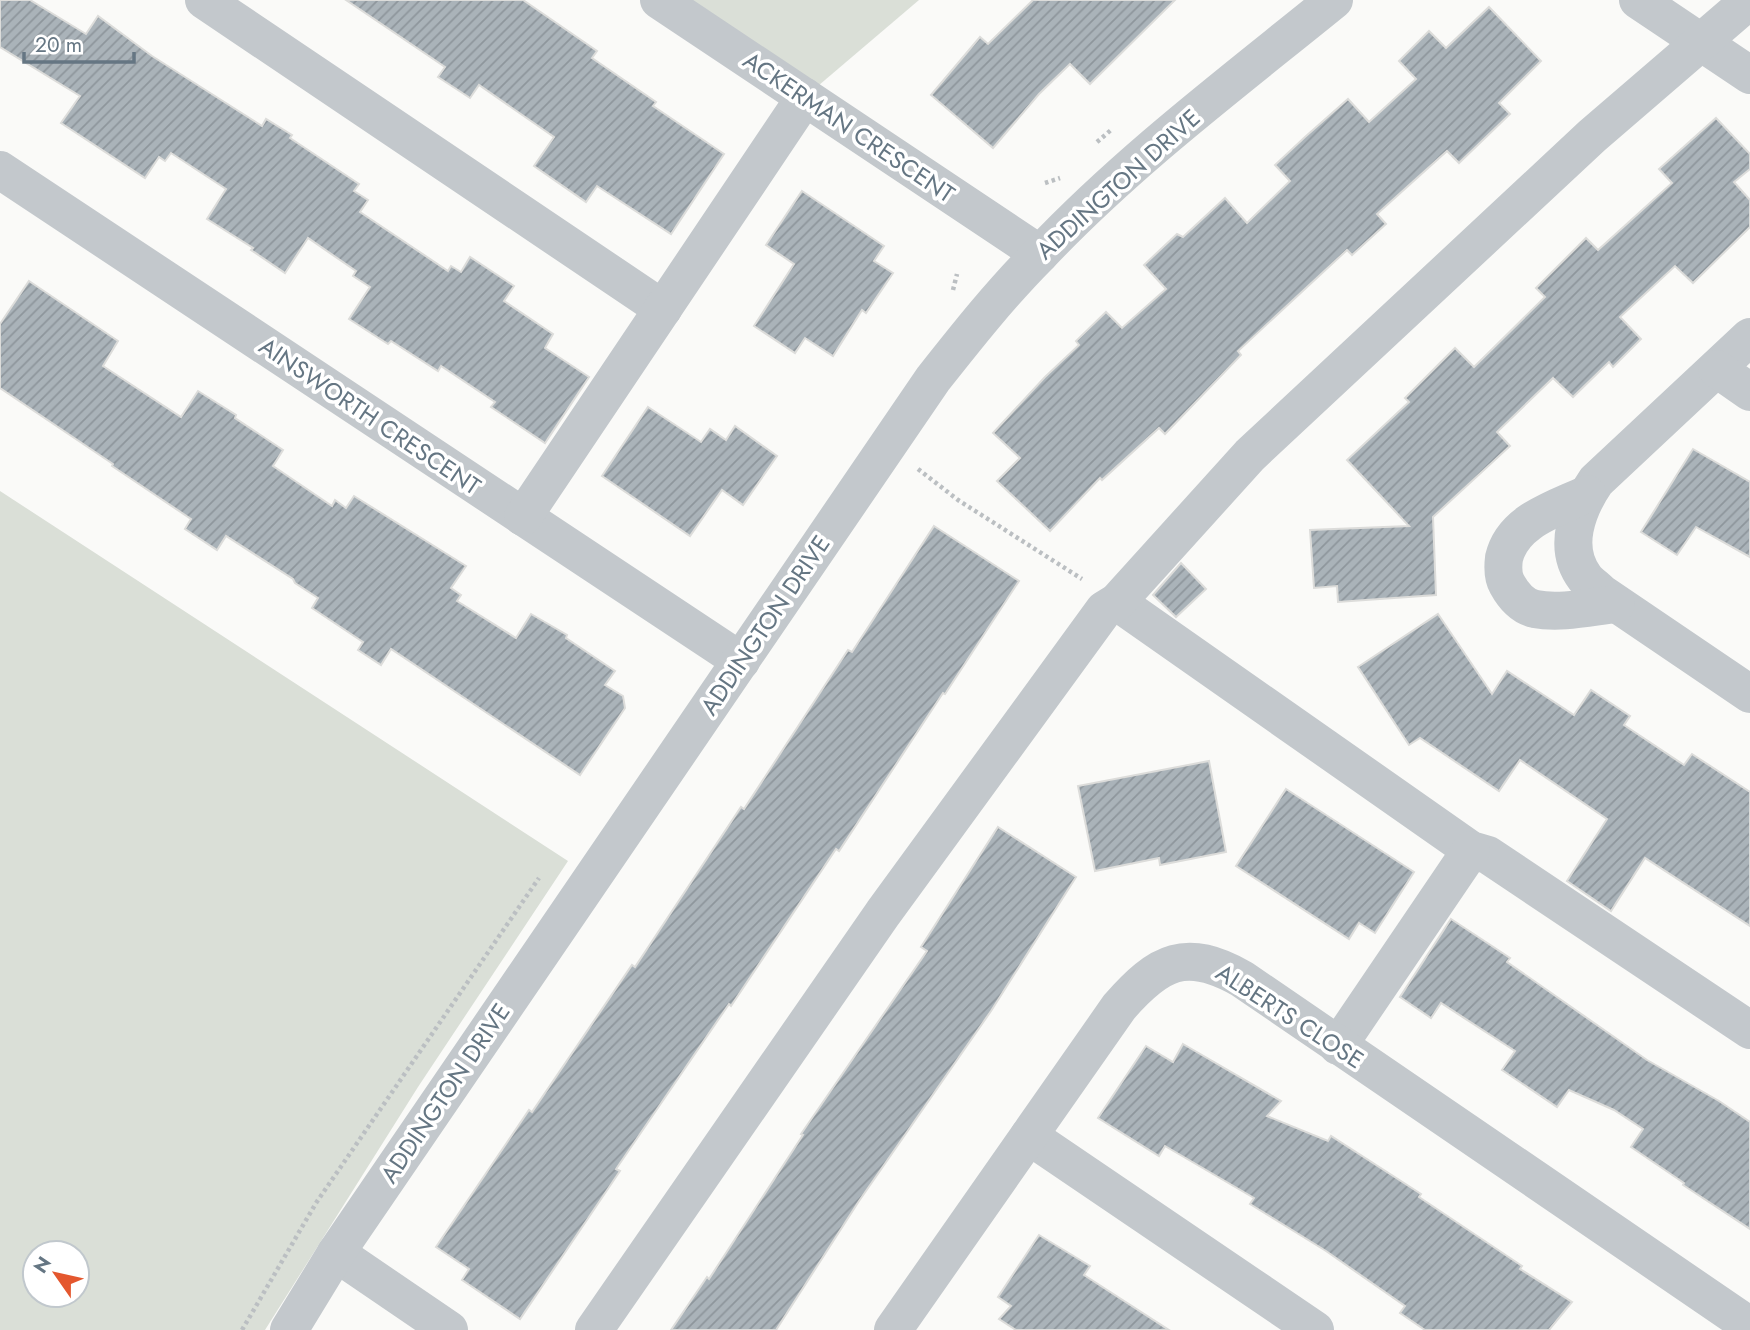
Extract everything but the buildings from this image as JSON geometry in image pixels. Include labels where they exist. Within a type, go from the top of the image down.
[{"type":"street","points":[[204,0],[663,309]]},
{"type":"street","name":"ACKERMAN CRESCENT","points":[[659,0],[1040,254]]},
{"type":"street","name":"ADDINGTON DRIVE","points":[[289,1330],[336,1253],[933,379],[978,323],[1040,254],[1146,154],[1334,0]]},
{"type":"street","points":[[1638,0],[1750,75]]},
{"type":"street","points":[[594,1330],[883,913],[1104,610],[1117,602],[1250,455],[1592,136],[1750,0]]},
{"type":"street","points":[[523,517],[805,97]]},
{"type":"street","name":"AINSWORTH CRESCENT","points":[[0,170],[741,661]]},
{"type":"street","points":[[1750,337],[1596,481],[1581,503],[1573,543],[1584,577],[1616,604],[1750,694]]},
{"type":"street","points":[[1717,369],[1750,392]]},
{"type":"street","points":[[1587,495],[1532,519],[1518,531],[1507,547],[1503,564],[1505,580],[1517,599],[1531,608],[1552,611],[1616,604]]},
{"type":"street","points":[[1117,602],[1471,850],[1488,855],[1750,1030]]},
{"type":"street","points":[[1338,1046],[1471,850]]},
{"type":"street","name":"ALBERTS CLOSE","points":[[893,1330],[1119,1007],[1157,970],[1179,962],[1200,961],[1223,968],[1750,1326]]},
{"type":"street","points":[[1029,1136],[1315,1330]]},
{"type":"street","points":[[336,1253],[449,1330]]},
{"type":"path","points":[[887,444],[958,500],[1117,602]]},
{"type":"path","points":[[242,1330],[321,1195],[539,878]]},
{"type":"shaded area","points":[[659,0],[919,0],[805,97]]},
{"type":"shaded area","points":[[0,491],[568,861],[418,1087],[265,1330],[0,1330]]}]
